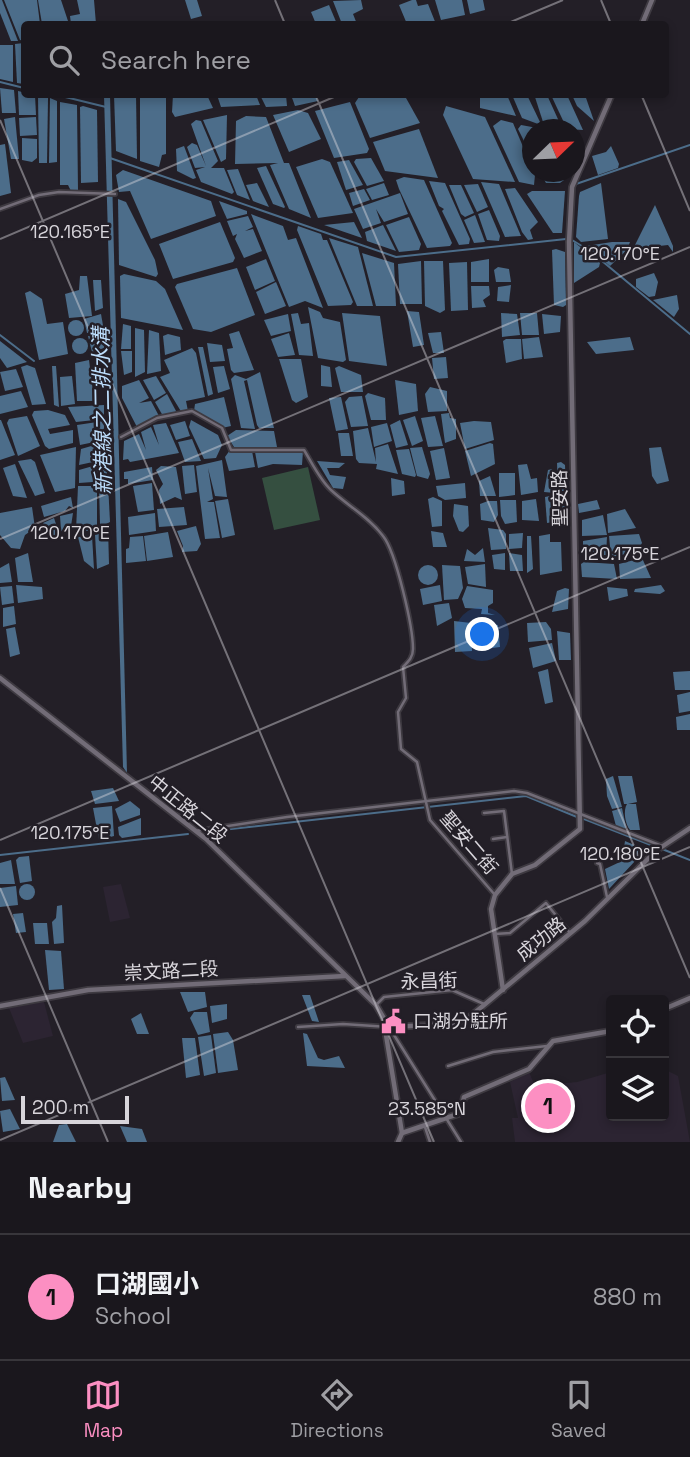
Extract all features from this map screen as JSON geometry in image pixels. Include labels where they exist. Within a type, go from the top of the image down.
[{"type":"street","points":[[643,21],[652,0]]},
{"type":"street","name":"聖安路","points":[[495,895],[512,874],[535,865],[577,834],[581,814],[569,242],[572,187],[610,98]]},
{"type":"street","points":[[0,209],[49,193],[115,194]]},
{"type":"street","points":[[121,437],[157,418],[192,411],[222,428],[231,450],[304,450],[328,488],[374,524],[384,536],[392,547],[408,610],[413,650],[411,660],[404,667],[406,698],[398,712],[401,749],[417,762],[424,805]]},
{"type":"street","name":"中正路二段","points":[[0,678],[195,831],[376,1005],[389,1027]]},
{"type":"street","points":[[195,831],[287,817],[424,805],[514,792],[581,814],[660,847]]},
{"type":"street","name":"聖安二街","points":[[424,805],[430,820],[495,895]]},
{"type":"street","name":"聖安二街","points":[[484,813],[504,811],[507,837]]},
{"type":"street","name":"成功路","points":[[389,1027],[461,1022],[608,901],[660,847],[690,828]]},
{"type":"street","points":[[494,839],[507,837],[512,874]]},
{"type":"street","points":[[597,863],[608,901]]},
{"type":"street","points":[[495,895],[491,909],[503,990]]},
{"type":"street","points":[[495,934],[510,933],[546,903],[570,933]]},
{"type":"street","name":"崇文路二段","points":[[0,1006],[88,990],[346,976]]},
{"type":"street","name":"永昌街","points":[[376,1005],[384,997],[452,990],[484,1004]]},
{"type":"street","points":[[669,1007],[690,998]]},
{"type":"street","points":[[298,1027],[343,1024],[389,1027]]},
{"type":"street","points":[[389,1027],[461,1142]]},
{"type":"street","points":[[389,1027],[386,1035],[402,1133],[398,1142]]},
{"type":"street","points":[[402,1133],[461,1113],[464,1097],[529,1069],[553,1041],[606,1032]]},
{"type":"street","points":[[448,1066],[493,1052],[547,1046]]},
{"type":"street","points":[[425,1127],[430,1142]]},
{"type":"shaded area","points":[[121,884],[130,918],[110,922],[103,887]]},
{"type":"shaded area","points":[[44,1002],[53,1036],[23,1043],[9,1008]]},
{"type":"shaded area","points":[[529,1072],[535,1086],[577,1082],[606,1073],[606,1121],[669,1121],[669,1072],[678,1076],[690,1142],[515,1142],[512,1118],[518,1118],[510,1082]]},
{"type":"green space","points":[[308,467],[320,520],[274,530],[262,478]]},
{"type":"water","points":[[0,0],[18,41],[11,41],[0,13]]},
{"type":"water","points":[[4,0],[37,0],[40,21],[21,21],[20,40]]},
{"type":"water","points":[[38,0],[61,0],[68,21],[42,21]]},
{"type":"water","points":[[77,0],[94,0],[96,21],[71,21],[70,16],[80,14]]},
{"type":"water","points":[[185,0],[197,0],[202,16],[191,19]]},
{"type":"water","points":[[361,0],[363,9],[353,14],[356,21],[341,21],[333,1]]},
{"type":"water","points":[[412,0],[416,0],[418,6],[428,4],[435,21],[406,21],[399,5]]},
{"type":"water","points":[[435,0],[462,0],[465,15],[441,20]]},
{"type":"water","points":[[467,0],[483,0],[485,10],[470,14]]},
{"type":"water","points":[[329,5],[336,21],[315,21],[311,12]]},
{"type":"water","points":[[21,43],[21,84],[17,83],[15,44]]},
{"type":"water","points":[[0,45],[13,45],[13,82],[0,79]]},
{"type":"water","points":[[0,88],[14,90],[16,113],[2,113]]},
{"type":"water","points":[[18,91],[21,92],[21,98],[35,98],[36,115],[19,115]]},
{"type":"water","points":[[38,98],[48,98],[47,163],[39,163]]},
{"type":"water","points":[[50,98],[57,101],[57,162],[49,163]]},
{"type":"water","points":[[104,98],[110,98],[127,773],[123,767]]},
{"type":"water","points":[[114,98],[136,98],[137,159],[116,151]]},
{"type":"water","points":[[140,98],[166,98],[166,154],[162,155],[159,167],[140,161]]},
{"type":"water","points":[[173,98],[208,98],[213,108],[175,117],[172,112]]},
{"type":"water","points":[[218,98],[257,98],[260,105],[221,107]]},
{"type":"water","points":[[262,98],[286,98],[287,106],[266,107]]},
{"type":"water","points":[[292,98],[317,98],[318,101],[295,106]]},
{"type":"water","points":[[358,98],[406,98],[420,123],[370,138],[355,103]]},
{"type":"water","points":[[480,98],[508,98],[516,116],[480,108]]},
{"type":"water","points":[[513,98],[528,98],[539,119],[525,119]]},
{"type":"water","points":[[535,98],[548,98],[558,119],[542,119]]},
{"type":"water","points":[[552,98],[568,98],[578,119],[562,119]]},
{"type":"water","points":[[573,98],[586,98],[594,121],[577,106]]},
{"type":"water","points":[[60,102],[77,105],[78,191],[71,191],[68,185],[60,185]]},
{"type":"water","points":[[350,102],[369,149],[367,153],[334,158],[315,111]]},
{"type":"water","points":[[446,106],[485,117],[515,182],[473,179],[443,115]]},
{"type":"water","points":[[80,107],[97,110],[98,182],[81,183]]},
{"type":"water","points":[[298,110],[308,113],[321,139],[289,152],[273,115]]},
{"type":"water","points":[[227,115],[226,159],[221,162],[203,120]]},
{"type":"water","points":[[246,116],[266,117],[284,163],[289,163],[311,218],[289,209],[270,165],[278,163],[235,164],[236,121]]},
{"type":"water","points":[[15,117],[19,159],[11,159],[4,119]]},
{"type":"water","points":[[36,117],[37,135],[20,136],[19,118]]},
{"type":"water","points":[[196,120],[201,121],[218,161],[211,168],[224,168],[234,192],[232,194],[201,182],[196,170],[205,167],[195,168],[187,147],[192,143],[197,145],[206,166],[191,124]]},
{"type":"water","points":[[501,120],[513,123],[522,144],[522,182],[534,182],[534,185],[519,182],[493,126]]},
{"type":"water","points":[[419,129],[438,178],[385,171],[373,142]]},
{"type":"water","points":[[22,138],[37,139],[37,158],[32,162],[22,160]]},
{"type":"water","points":[[5,144],[11,193],[0,196],[0,145]]},
{"type":"water","points":[[184,146],[196,178],[193,179],[177,171],[176,149]]},
{"type":"water","points":[[611,146],[619,164],[618,168],[598,175],[592,156],[606,152]]},
{"type":"water","points":[[371,158],[384,181],[367,186],[354,162],[356,159]]},
{"type":"water","points":[[322,159],[330,162],[353,213],[318,218],[296,167]]},
{"type":"water","points":[[349,160],[363,185],[346,190],[337,162]]},
{"type":"water","points":[[266,166],[284,208],[273,204],[257,168]]},
{"type":"water","points":[[238,169],[250,200],[237,195],[227,170]]},
{"type":"water","points":[[123,170],[211,201],[216,216],[151,239],[130,191],[119,192],[116,175]]},
{"type":"water","points":[[404,177],[424,180],[452,243],[450,246],[427,248],[396,180]]},
{"type":"water","points":[[429,181],[445,183],[470,239],[469,244],[459,245]]},
{"type":"water","points":[[481,182],[499,184],[521,236],[505,237]]},
{"type":"water","points":[[257,183],[269,207],[253,201],[246,185]]},
{"type":"water","points":[[384,183],[389,195],[372,200],[366,189]]},
{"type":"water","points":[[601,183],[608,239],[581,242],[576,237],[580,192]]},
{"type":"water","points":[[478,184],[488,207],[477,212],[464,185]]},
{"type":"water","points":[[449,185],[461,185],[474,213],[465,217],[461,214]]},
{"type":"water","points":[[515,188],[538,222],[530,230],[533,239],[528,240],[522,232],[505,189]]},
{"type":"water","points":[[364,189],[370,200],[353,206],[349,193]]},
{"type":"water","points":[[532,191],[565,191],[562,233],[553,233],[527,194]]},
{"type":"water","points":[[400,193],[408,214],[384,222],[376,209],[381,223],[363,229],[354,209]]},
{"type":"water","points":[[118,199],[126,202],[155,260],[158,274],[156,277],[119,265]]},
{"type":"water","points":[[219,201],[247,211],[247,214],[227,219]]},
{"type":"water","points":[[655,205],[673,246],[673,252],[668,245],[633,249]]},
{"type":"water","points":[[489,210],[500,236],[499,241],[487,240],[478,214]]},
{"type":"water","points":[[251,214],[283,226],[288,240],[296,238],[323,308],[305,301],[289,307]]},
{"type":"water","points":[[475,215],[485,242],[474,243],[464,220]]},
{"type":"water","points":[[248,216],[253,227],[245,231],[253,229],[262,251],[244,258],[235,239],[237,234],[233,236],[227,221]]},
{"type":"water","points":[[409,217],[421,244],[419,250],[399,252],[386,225]]},
{"type":"water","points":[[220,222],[235,258],[233,262],[173,279],[159,244]]},
{"type":"water","points":[[354,222],[362,238],[324,225]]},
{"type":"water","points":[[383,225],[396,251],[367,241],[365,232]]},
{"type":"water","points":[[298,226],[321,234],[323,240],[327,240],[353,302],[351,305],[328,306],[297,230]]},
{"type":"water","points":[[329,238],[358,247],[373,306],[357,306]]},
{"type":"water","points":[[574,242],[600,263],[599,267],[574,283]]},
{"type":"water","points":[[630,242],[627,250],[610,266],[586,246]]},
{"type":"water","points":[[552,250],[565,252],[566,305],[563,307],[554,305]]},
{"type":"water","points":[[362,253],[394,263],[396,306],[376,306]]},
{"type":"water","points":[[266,259],[275,281],[255,290],[246,267]]},
{"type":"water","points":[[489,259],[489,282],[471,282],[471,262]]},
{"type":"water","points":[[421,261],[422,304],[400,304],[398,264]]},
{"type":"water","points":[[424,261],[443,261],[445,310],[440,313],[425,306]]},
{"type":"water","points":[[467,262],[468,310],[451,311],[449,263]]},
{"type":"water","points":[[498,267],[509,269],[511,282],[496,282],[494,270]]},
{"type":"water","points":[[237,268],[255,315],[211,332],[193,329],[175,287],[177,284]]},
{"type":"water","points":[[654,273],[658,282],[655,296],[649,297],[636,287],[636,279]]},
{"type":"water","points":[[124,274],[156,281],[165,289],[183,330],[121,318],[120,276]]},
{"type":"water","points":[[80,276],[87,276],[92,316],[69,318],[65,294],[79,290]]},
{"type":"water","points":[[93,280],[101,280],[103,308],[95,311]]},
{"type":"water","points":[[276,282],[286,306],[265,314],[256,292]]},
{"type":"water","points":[[511,285],[509,302],[497,301],[498,287]]},
{"type":"water","points":[[471,286],[489,286],[490,295],[483,300],[486,307],[472,308]]},
{"type":"water","points":[[30,291],[42,299],[47,324],[63,322],[68,354],[39,360],[25,293]]},
{"type":"water","points":[[677,295],[679,309],[674,317],[653,300]]},
{"type":"water","points":[[308,307],[320,312],[323,318],[340,322],[346,360],[343,362],[318,358]]},
{"type":"water","points":[[407,311],[419,312],[424,345],[413,347]]},
{"type":"water","points":[[298,313],[301,324],[309,323],[313,356],[299,355],[291,314]]},
{"type":"water","points":[[342,313],[380,316],[387,366],[349,361]]},
{"type":"water","points":[[501,313],[517,314],[520,335],[502,337]]},
{"type":"water","points":[[520,313],[537,313],[539,335],[522,335]]},
{"type":"water","points":[[101,314],[104,331],[87,333],[84,319]]},
{"type":"water","points":[[288,314],[291,331],[271,336],[264,320]]},
{"type":"water","points":[[542,314],[561,316],[560,332],[544,334]]},
{"type":"water","points":[[76,320],[82,322],[82,334],[76,336],[70,334],[68,328],[70,322]]},
{"type":"water","points":[[123,324],[131,326],[131,349],[121,349]]},
{"type":"water","points":[[135,328],[144,330],[145,372],[135,377]]},
{"type":"water","points":[[149,330],[159,333],[161,371],[147,374]]},
{"type":"water","points":[[239,331],[254,370],[234,373],[227,349],[233,348],[229,334]]},
{"type":"water","points":[[441,332],[444,353],[433,353],[428,333]]},
{"type":"water","points":[[289,333],[295,355],[278,357],[271,339]]},
{"type":"water","points":[[104,334],[104,348],[92,352],[88,336]]},
{"type":"water","points":[[168,334],[180,337],[181,350],[165,355],[163,336]]},
{"type":"water","points":[[539,337],[543,357],[524,359],[522,339]]},
{"type":"water","points":[[630,337],[634,350],[596,354],[587,342]]},
{"type":"water","points":[[80,338],[86,340],[86,352],[80,354],[74,352],[72,346],[74,340]]},
{"type":"water","points":[[521,339],[522,359],[506,363],[503,341]]},
{"type":"water","points":[[0,341],[27,362],[7,368],[0,358]]},
{"type":"water","points":[[207,343],[222,345],[225,361],[210,362]]},
{"type":"water","points":[[198,347],[203,347],[213,394],[208,396]]},
{"type":"water","points":[[192,348],[196,353],[205,397],[186,401],[188,411],[182,413],[160,377],[170,373],[164,360]]},
{"type":"water","points":[[121,351],[132,351],[132,372],[124,375]]},
{"type":"water","points":[[446,357],[448,378],[434,379],[432,358]]},
{"type":"water","points":[[279,359],[301,359],[308,397],[296,403],[292,400]]},
{"type":"water","points":[[89,360],[94,401],[77,401],[75,363]]},
{"type":"water","points":[[27,365],[35,368],[46,404],[32,405],[21,367]]},
{"type":"water","points":[[321,365],[330,367],[332,387],[321,386]]},
{"type":"water","points":[[52,366],[56,366],[59,407],[54,405]]},
{"type":"water","points":[[224,366],[230,389],[218,393],[213,367]]},
{"type":"water","points":[[339,366],[361,375],[363,392],[341,392],[335,368]]},
{"type":"water","points":[[16,369],[23,387],[5,391],[0,372]]},
{"type":"water","points":[[260,372],[274,428],[259,428],[257,425],[247,380],[244,381],[255,429],[241,428],[231,379],[235,375],[246,379]]},
{"type":"water","points":[[72,376],[75,404],[61,406],[60,377]]},
{"type":"water","points":[[156,376],[166,393],[154,400],[143,380]]},
{"type":"water","points":[[139,380],[149,398],[139,403],[151,401],[159,416],[137,427],[122,398],[122,386]]},
{"type":"water","points":[[395,380],[416,384],[418,411],[399,415]]},
{"type":"water","points":[[430,387],[447,391],[447,411],[428,412],[425,394]]},
{"type":"water","points":[[21,391],[28,407],[0,414],[0,396]]},
{"type":"water","points":[[368,393],[385,398],[386,420],[371,420],[365,396]]},
{"type":"water","points":[[167,394],[176,411],[175,415],[163,416],[155,402]]},
{"type":"water","points":[[362,396],[368,426],[351,427],[345,402],[349,397]]},
{"type":"water","points":[[224,397],[231,426],[222,428],[194,411],[195,404]]},
{"type":"water","points":[[341,397],[348,429],[336,431],[329,398]]},
{"type":"water","name":"新港線之二排水溝","points":[[104,405],[104,419],[76,422],[68,407]]},
{"type":"water","points":[[48,410],[65,415],[70,425],[48,429],[50,434],[73,430],[73,443],[49,449],[45,446],[32,415],[34,411]]},
{"type":"water","points":[[449,413],[450,418],[456,419],[456,439],[445,443],[441,414]]},
{"type":"water","points":[[27,416],[40,446],[18,456],[7,423],[9,419]]},
{"type":"water","points":[[415,416],[423,441],[412,446],[403,420]]},
{"type":"water","points":[[435,416],[443,446],[428,447],[421,418]]},
{"type":"water","points":[[0,420],[15,455],[0,460]]},
{"type":"water","points":[[191,420],[218,435],[222,445],[216,458],[204,459],[189,427]]},
{"type":"water","points":[[400,420],[408,445],[396,448],[390,425]]},
{"type":"water","points":[[104,421],[104,440],[80,445],[77,425]]},
{"type":"water","points":[[185,421],[190,436],[176,440],[170,425]]},
{"type":"water","points":[[491,422],[494,440],[465,449],[460,423]]},
{"type":"water","points":[[166,423],[179,453],[130,462],[128,459],[123,460],[124,441],[139,434],[146,450],[141,432],[151,427],[159,445],[153,425]]},
{"type":"water","points":[[387,423],[392,441],[374,447],[371,427]]},
{"type":"water","points":[[368,428],[376,462],[375,448],[388,444],[398,474],[376,469],[377,464],[359,463],[356,459],[353,431]]},
{"type":"water","points":[[236,430],[274,431],[277,447],[234,447],[227,436]]},
{"type":"water","points":[[338,433],[349,433],[353,456],[341,456]]},
{"type":"water","points":[[192,439],[201,461],[185,462],[178,442]]},
{"type":"water","points":[[105,442],[107,459],[79,465],[81,449]]},
{"type":"water","points":[[493,444],[495,464],[471,476],[465,451]]},
{"type":"water","points":[[76,447],[75,488],[55,492],[40,455]]},
{"type":"water","points":[[422,447],[430,474],[428,479],[417,476],[410,448]]},
{"type":"water","points":[[661,447],[669,481],[657,484],[652,476],[649,448]]},
{"type":"water","points":[[444,448],[450,478],[436,480],[430,451]]},
{"type":"water","points":[[409,449],[415,477],[402,474],[396,450]]},
{"type":"water","points":[[230,450],[252,451],[255,467],[229,471],[225,457]]},
{"type":"water","points":[[303,451],[302,465],[273,464],[258,468],[255,452]]},
{"type":"water","points":[[31,459],[35,462],[45,493],[35,496],[18,461]]},
{"type":"water","points":[[222,460],[227,497],[215,496],[208,468],[213,499],[207,502],[214,502],[220,538],[205,539],[196,466]]},
{"type":"water","points":[[317,461],[345,463],[339,468],[327,468],[330,475],[346,477],[343,489],[333,488]]},
{"type":"water","points":[[107,462],[107,481],[79,483],[79,470]]},
{"type":"water","points":[[557,463],[565,465],[566,491],[558,491]]},
{"type":"water","points":[[15,464],[27,498],[13,496],[3,468]]},
{"type":"water","points":[[527,464],[531,479],[537,478],[538,492],[521,495],[518,465]]},
{"type":"water","points":[[194,465],[197,492],[185,494],[182,466]]},
{"type":"water","points":[[161,466],[176,467],[182,500],[175,497],[160,504],[159,490],[163,484],[156,470]]},
{"type":"water","points":[[152,467],[153,480],[128,484],[128,479],[124,479],[124,472]]},
{"type":"water","points":[[552,469],[555,493],[544,492],[548,470]]},
{"type":"water","points":[[499,473],[515,473],[515,495],[499,497]]},
{"type":"water","points":[[490,476],[496,496],[480,496],[479,481]]},
{"type":"water","points":[[391,478],[404,481],[405,494],[392,496]]},
{"type":"water","points":[[108,483],[110,522],[104,525],[100,524],[99,485]]},
{"type":"water","points":[[152,483],[154,510],[138,512],[133,486]]},
{"type":"water","points":[[465,483],[466,498],[445,500],[438,496],[436,486]]},
{"type":"water","points":[[78,486],[97,486],[97,531],[76,531]]},
{"type":"water","points":[[555,495],[566,498],[566,520],[547,523],[545,497]]},
{"type":"water","points":[[71,497],[73,508],[69,506],[65,511],[44,517],[41,506]]},
{"type":"water","points":[[433,497],[442,501],[442,526],[432,527],[428,499]]},
{"type":"water","points":[[228,499],[235,535],[222,538],[215,501]]},
{"type":"water","points":[[536,499],[539,521],[522,520],[522,501]]},
{"type":"water","points":[[500,500],[516,500],[517,522],[505,524],[501,516]]},
{"type":"water","points":[[597,500],[600,509],[579,513],[578,504]]},
{"type":"water","points":[[497,501],[498,515],[494,522],[481,520],[480,504]]},
{"type":"water","points":[[454,504],[468,506],[469,526],[463,532],[459,531],[453,516]]},
{"type":"water","points":[[32,507],[35,528],[25,535],[20,549],[11,548],[0,535],[0,513]]},
{"type":"water","points":[[184,507],[187,525],[159,527],[157,509]]},
{"type":"water","points":[[625,509],[636,528],[608,533],[607,514]]},
{"type":"water","points":[[73,513],[71,526],[49,538],[43,523],[54,518],[58,530],[61,530],[60,516]]},
{"type":"water","points":[[155,513],[156,531],[129,535],[128,517]]},
{"type":"water","points":[[603,515],[607,535],[582,536],[582,520]]},
{"type":"water","points":[[196,526],[201,544],[197,551],[182,552],[183,546],[177,531]]},
{"type":"water","points":[[108,528],[109,564],[97,569],[95,535]]},
{"type":"water","points":[[488,528],[503,530],[506,534],[506,549],[491,550]]},
{"type":"water","points":[[431,531],[443,533],[447,547],[433,547]]},
{"type":"water","points":[[168,532],[173,557],[147,561],[144,536]]},
{"type":"water","points":[[523,533],[522,548],[509,549],[509,534]]},
{"type":"water","points":[[550,534],[550,542],[561,542],[562,571],[540,575],[539,536]]},
{"type":"water","points":[[639,534],[642,543],[637,552],[611,557],[609,536]]},
{"type":"water","points":[[92,536],[94,569],[84,561],[78,537]]},
{"type":"water","points":[[143,536],[146,561],[126,563],[126,549],[129,548],[130,537]]},
{"type":"water","points":[[527,536],[531,536],[533,569],[527,573]]},
{"type":"water","points":[[607,537],[606,555],[583,555],[583,541]]},
{"type":"water","points":[[483,548],[485,562],[464,561],[467,549],[475,555]]},
{"type":"water","points":[[28,553],[33,582],[18,582],[15,558]]},
{"type":"water","points":[[505,553],[505,570],[494,569],[492,555]]},
{"type":"water","points":[[509,553],[522,555],[523,571],[510,571]]},
{"type":"water","points":[[642,558],[651,578],[620,579],[619,564]]},
{"type":"water","points":[[9,563],[12,582],[0,583],[0,568]]},
{"type":"water","points":[[485,564],[486,587],[468,584],[465,567]]},
{"type":"water","points":[[581,564],[614,564],[617,579],[582,577]]},
{"type":"water","points":[[428,565],[435,568],[438,575],[435,582],[428,585],[421,582],[418,575],[421,568]]},
{"type":"water","points":[[442,565],[460,566],[463,588],[458,599],[444,600]]},
{"type":"water","points":[[16,585],[42,587],[43,599],[18,603]]},
{"type":"water","points":[[440,585],[442,601],[423,605],[420,589]]},
{"type":"water","points":[[661,585],[665,591],[660,594],[634,592],[635,589]]},
{"type":"water","points":[[12,586],[14,603],[2,605],[0,587]]},
{"type":"water","points":[[467,586],[493,590],[493,603],[488,606],[488,613],[495,615],[481,614],[482,609],[465,608],[462,599]]},
{"type":"water","points":[[607,587],[627,589],[628,596],[609,601]]},
{"type":"water","points":[[569,589],[568,609],[552,612],[557,591]]},
{"type":"water","points":[[449,603],[452,618],[437,626],[434,605]]},
{"type":"water","points":[[14,606],[16,624],[3,627],[3,608]]},
{"type":"water","points":[[454,621],[471,623],[472,651],[455,652]]},
{"type":"water","points":[[546,622],[551,629],[552,640],[528,642],[527,623]]},
{"type":"water","points":[[474,623],[498,625],[500,647],[477,650]]},
{"type":"water","points":[[15,627],[20,654],[10,657],[6,629]]},
{"type":"water","points":[[557,631],[570,633],[571,660],[559,660]]},
{"type":"water","points":[[552,643],[556,661],[533,668],[529,648]]},
{"type":"water","points":[[548,669],[553,702],[545,704],[538,672]]},
{"type":"water","points":[[690,671],[690,690],[675,690],[673,672]]},
{"type":"water","points":[[690,692],[690,711],[679,713],[677,695]]},
{"type":"water","points":[[690,714],[690,730],[677,730],[676,717]]},
{"type":"water","points":[[613,776],[622,807],[612,809],[607,796],[606,779]]},
{"type":"water","points":[[618,776],[632,776],[637,802],[628,804],[636,804],[640,830],[630,830],[627,824],[627,804],[624,804]]},
{"type":"water","points":[[113,788],[119,801],[95,804],[91,791]]},
{"type":"water","points":[[130,801],[140,809],[140,815],[120,822],[115,809]]},
{"type":"water","points":[[112,806],[114,836],[99,840],[93,808]]},
{"type":"water","points":[[622,808],[625,830],[616,826],[612,811]]},
{"type":"water","points":[[141,818],[141,835],[122,838],[119,835],[118,827]]},
{"type":"water","points":[[625,841],[639,847],[636,860],[609,889],[605,869],[622,861]]},
{"type":"water","points":[[29,856],[32,881],[20,883],[16,860]]},
{"type":"water","points":[[11,860],[15,884],[0,884],[0,863]]},
{"type":"water","points":[[27,884],[33,886],[33,898],[27,900],[21,898],[19,892],[21,886]]},
{"type":"water","points":[[16,886],[18,905],[0,907],[0,888]]},
{"type":"water","points":[[62,905],[64,943],[54,944],[52,922],[56,918],[57,906]]},
{"type":"water","points":[[23,913],[26,932],[16,933],[13,914]]},
{"type":"water","points":[[33,923],[47,923],[49,944],[35,944]]},
{"type":"water","points":[[45,950],[61,951],[64,989],[49,990]]},
{"type":"water","points":[[180,992],[205,992],[207,1007],[188,1012]]},
{"type":"water","points":[[302,995],[310,995],[319,1022],[312,1021]]},
{"type":"water","points":[[227,1004],[227,1019],[212,1023],[210,1006]]},
{"type":"water","points":[[194,1012],[207,1012],[210,1032],[198,1035],[190,1018]]},
{"type":"water","points":[[141,1013],[149,1034],[137,1034],[131,1019]]},
{"type":"water","points":[[228,1032],[233,1040],[238,1070],[218,1073],[213,1034]]},
{"type":"water","points":[[303,1033],[307,1034],[318,1058],[324,1060],[339,1056],[345,1068],[307,1066]]},
{"type":"water","points":[[211,1035],[216,1073],[204,1076],[198,1037]]},
{"type":"water","points":[[182,1038],[195,1038],[200,1075],[186,1078]]},
{"type":"water","points":[[5,1077],[15,1100],[2,1101],[0,1078]]},
{"type":"water","points":[[10,1109],[20,1129],[3,1132],[0,1111]]},
{"type":"water","points":[[67,1124],[76,1142],[53,1142],[59,1125]]},
{"type":"water","points":[[120,1126],[142,1129],[147,1142],[127,1142]]},
{"type":"waterway","points":[[0,82],[21,87]]},
{"type":"waterway","points":[[69,98],[106,107]]},
{"type":"waterway","points":[[576,184],[690,145]]},
{"type":"waterway","points":[[110,158],[396,257],[566,239]]},
{"type":"waterway","points":[[572,240],[590,251],[690,334]]},
{"type":"waterway","points":[[0,335],[34,361]]},
{"type":"waterway","points":[[204,832],[526,796],[577,817]]},
{"type":"waterway","points":[[584,819],[656,847]]},
{"type":"waterway","points":[[0,855],[188,834]]},
{"type":"waterway","points":[[662,849],[690,860]]},
{"type":"place","name":"口湖分駐所","points":[[393,1021]]},
{"type":"place","name":"口湖國小","points":[[548,1106]]}]
